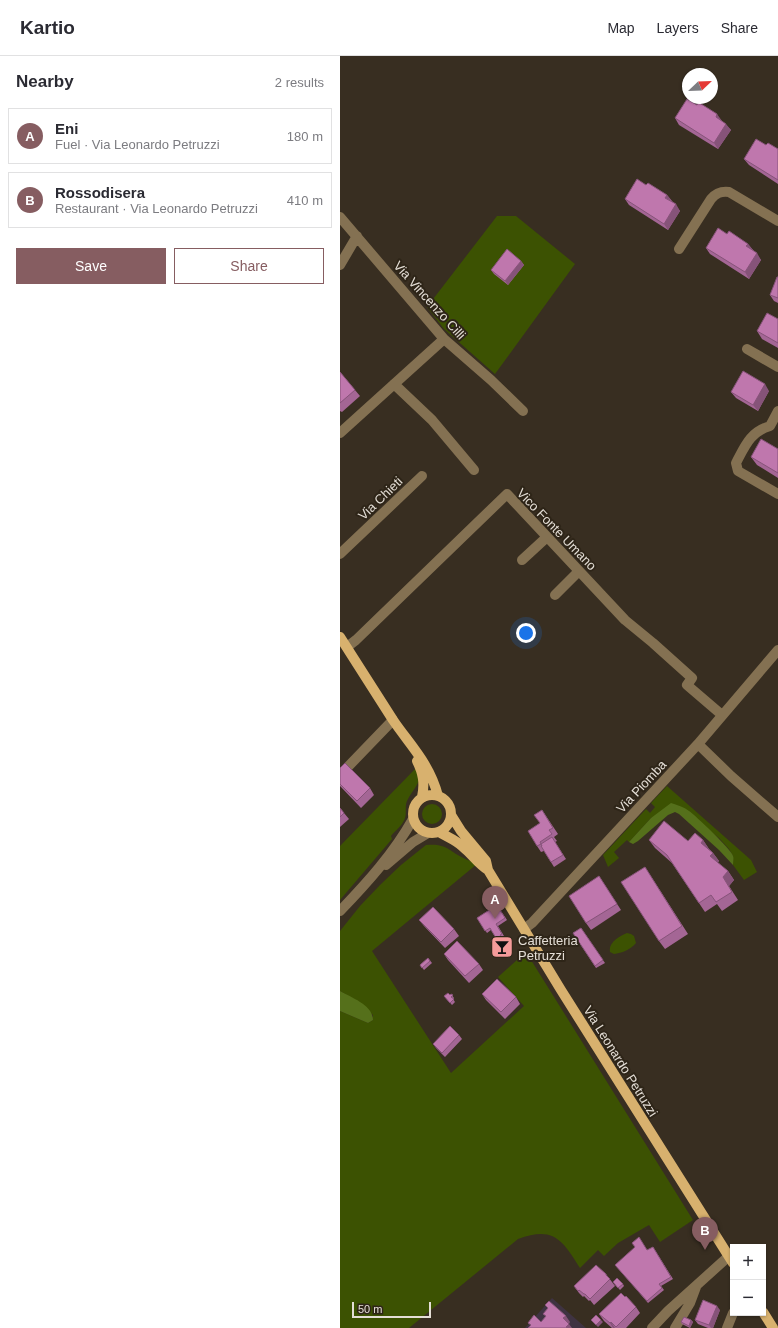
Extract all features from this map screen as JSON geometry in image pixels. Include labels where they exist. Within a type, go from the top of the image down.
[{"type":"main road","points":[[340,637],[393,720],[426,764],[435,783],[438,796]]},
{"type":"main road","points":[[406,739],[423,776],[424,784],[422,797]]},
{"type":"main road","points":[[432,794],[438,796],[444,798],[448,803],[451,815],[448,826],[439,832],[428,833],[418,828],[413,819],[413,809],[418,800],[422,797],[432,794]]},
{"type":"main road","name":"Via Leonardo Petruzzi","points":[[451,815],[464,835],[486,861],[488,870],[524,929],[730,1258]]},
{"type":"main road","name":"Via Leonardo Petruzzi","points":[[439,832],[458,843],[473,856],[480,865],[488,870]]},
{"type":"main road","points":[[766,1316],[773,1328]]},
{"type":"street","points":[[679,249],[714,195],[723,191],[729,192],[778,221]]},
{"type":"street","name":"Via Vincenzo Cilli","points":[[340,217],[444,339],[491,380],[523,411]]},
{"type":"street","points":[[340,265],[356,236]]},
{"type":"street","points":[[340,433],[444,339]]},
{"type":"street","points":[[747,349],[778,367]]},
{"type":"street","points":[[394,384],[432,420],[474,470]]},
{"type":"street","points":[[778,411],[770,426],[761,428],[750,438],[736,463],[738,471],[778,494]]},
{"type":"street","name":"Via Chieti","points":[[340,554],[422,476]]},
{"type":"street","name":"Vico Fonte Umano","points":[[347,647],[507,494],[625,620],[692,678],[686,685],[722,715]]},
{"type":"street","points":[[522,560],[547,537]]},
{"type":"street","points":[[555,595],[579,571]]},
{"type":"street","name":"Via Piomba","points":[[524,929],[532,923],[698,744],[722,715],[776,656]]},
{"type":"street","points":[[340,774],[393,720]]},
{"type":"street","points":[[698,744],[731,776],[778,817]]},
{"type":"street","points":[[370,880],[403,836],[413,819]]},
{"type":"street","points":[[340,911],[370,880],[413,842],[428,833]]},
{"type":"street","points":[[652,1328],[696,1285],[730,1261]]},
{"type":"street","points":[[668,1311],[677,1325],[690,1303],[696,1285]]},
{"type":"street","points":[[727,1328],[732,1316]]},
{"type":"shaded area","points":[[552,1298],[586,1328],[525,1328]]},
{"type":"green space","points":[[497,216],[516,216],[575,264],[495,374],[444,329],[427,307]]},
{"type":"green space","points":[[416,768],[419,780],[407,801],[406,816],[404,821],[391,836],[392,839],[340,900],[340,846]]},
{"type":"green space","points":[[667,786],[751,860],[757,872],[744,880],[733,865],[733,856],[729,849],[719,838],[677,805],[651,818],[629,842],[627,840],[614,852],[619,858],[608,867],[603,855],[646,809],[650,813],[655,807],[651,803]]},
{"type":"green space","points":[[671,803],[687,810],[727,847],[733,857],[733,865],[719,850],[675,812],[668,815],[638,841],[633,844],[629,842],[651,818]]},
{"type":"green space","points":[[432,804],[439,807],[442,814],[439,821],[432,824],[425,821],[422,814],[425,807]]},
{"type":"green space","points":[[426,845],[442,846],[477,864],[372,951],[451,1073],[524,1006],[498,977],[526,952],[693,1220],[660,1242],[649,1225],[618,1243],[604,1256],[598,1250],[580,1268],[568,1249],[555,1238],[540,1234],[530,1235],[518,1239],[409,1328],[340,1328],[340,1011],[368,1023],[373,1020],[373,1015],[357,1001],[340,991],[340,931],[360,906],[380,885],[401,865]]},
{"type":"green space","points":[[627,933],[634,936],[636,943],[631,948],[623,952],[614,954],[610,952],[612,943]]},
{"type":"green space","points":[[340,991],[366,1006],[370,1010],[373,1020],[368,1023],[340,1011]]},
{"type":"building","points":[[684,104],[701,104],[717,114],[716,117],[726,124],[714,143],[675,118]]},
{"type":"building","points":[[756,139],[766,145],[768,143],[778,149],[778,180],[744,159]]},
{"type":"building","points":[[637,179],[646,185],[648,183],[667,195],[665,198],[676,204],[664,224],[625,199]]},
{"type":"building","points":[[718,228],[727,234],[729,231],[748,244],[746,246],[757,253],[745,272],[706,248]]},
{"type":"building","points":[[507,249],[521,261],[505,281],[491,270]]},
{"type":"building","points":[[778,277],[778,298],[770,295]]},
{"type":"building","points":[[767,313],[778,319],[778,343],[757,331]]},
{"type":"building","points":[[743,371],[765,384],[753,405],[731,392]]},
{"type":"building","points":[[340,372],[355,390],[340,403]]},
{"type":"building","points":[[761,439],[778,449],[778,473],[751,457]]},
{"type":"building","points":[[345,763],[370,788],[357,801],[340,784],[340,768]]},
{"type":"building","points":[[340,808],[344,813],[340,817]]},
{"type":"building","points":[[542,810],[553,828],[549,830],[552,834],[540,842],[541,844],[537,846],[528,831],[540,823],[534,815]]},
{"type":"building","points":[[664,821],[688,841],[695,833],[703,840],[701,843],[713,853],[710,856],[728,871],[723,877],[732,892],[716,902],[711,895],[699,903],[667,855],[649,840]]},
{"type":"building","points":[[552,837],[563,855],[551,862],[541,844]]},
{"type":"building","points":[[645,867],[682,926],[659,941],[621,882]]},
{"type":"building","points":[[599,876],[617,904],[586,923],[569,896]]},
{"type":"building","points":[[497,905],[505,918],[496,924],[502,934],[500,935],[509,948],[500,954],[491,941],[496,938],[490,928],[485,931],[477,918]]},
{"type":"building","points":[[433,907],[454,929],[441,942],[419,920]]},
{"type":"building","points":[[581,928],[603,960],[595,966],[573,933]]},
{"type":"building","points":[[457,941],[479,964],[465,976],[444,954]]},
{"type":"building","points":[[428,958],[430,961],[422,968],[420,965]]},
{"type":"building","points":[[497,979],[516,997],[501,1012],[482,994]]},
{"type":"building","points":[[448,993],[453,995],[451,997],[454,999],[450,1003],[444,996]]},
{"type":"building","points":[[450,1026],[459,1035],[442,1053],[433,1044]]},
{"type":"building","points":[[639,1237],[647,1250],[653,1247],[671,1277],[659,1284],[662,1288],[647,1301],[615,1265],[635,1247],[632,1243]]},
{"type":"building","points":[[596,1265],[610,1279],[590,1299],[579,1290],[578,1291],[574,1286]]},
{"type":"building","points":[[617,1278],[623,1284],[618,1288],[613,1282]]},
{"type":"building","points":[[621,1293],[625,1297],[626,1296],[636,1307],[616,1327],[599,1314]]},
{"type":"building","points":[[703,1300],[717,1306],[709,1325],[695,1320]]},
{"type":"building","points":[[549,1301],[566,1316],[563,1318],[569,1324],[566,1327],[568,1328],[528,1328],[531,1325],[528,1323],[534,1315],[541,1322],[546,1316],[543,1314],[548,1308],[545,1305]]},
{"type":"building","points":[[596,1315],[601,1320],[596,1325],[591,1320]]},
{"type":"building","points":[[684,1317],[691,1320],[689,1326],[681,1322]]},
{"type":"place","name":"Eni","points":[[495,919]]},
{"type":"place","name":"Caffetteria Petruzzi","points":[[502,947]]},
{"type":"place","name":"Rossodisera","points":[[705,1250]]}]
